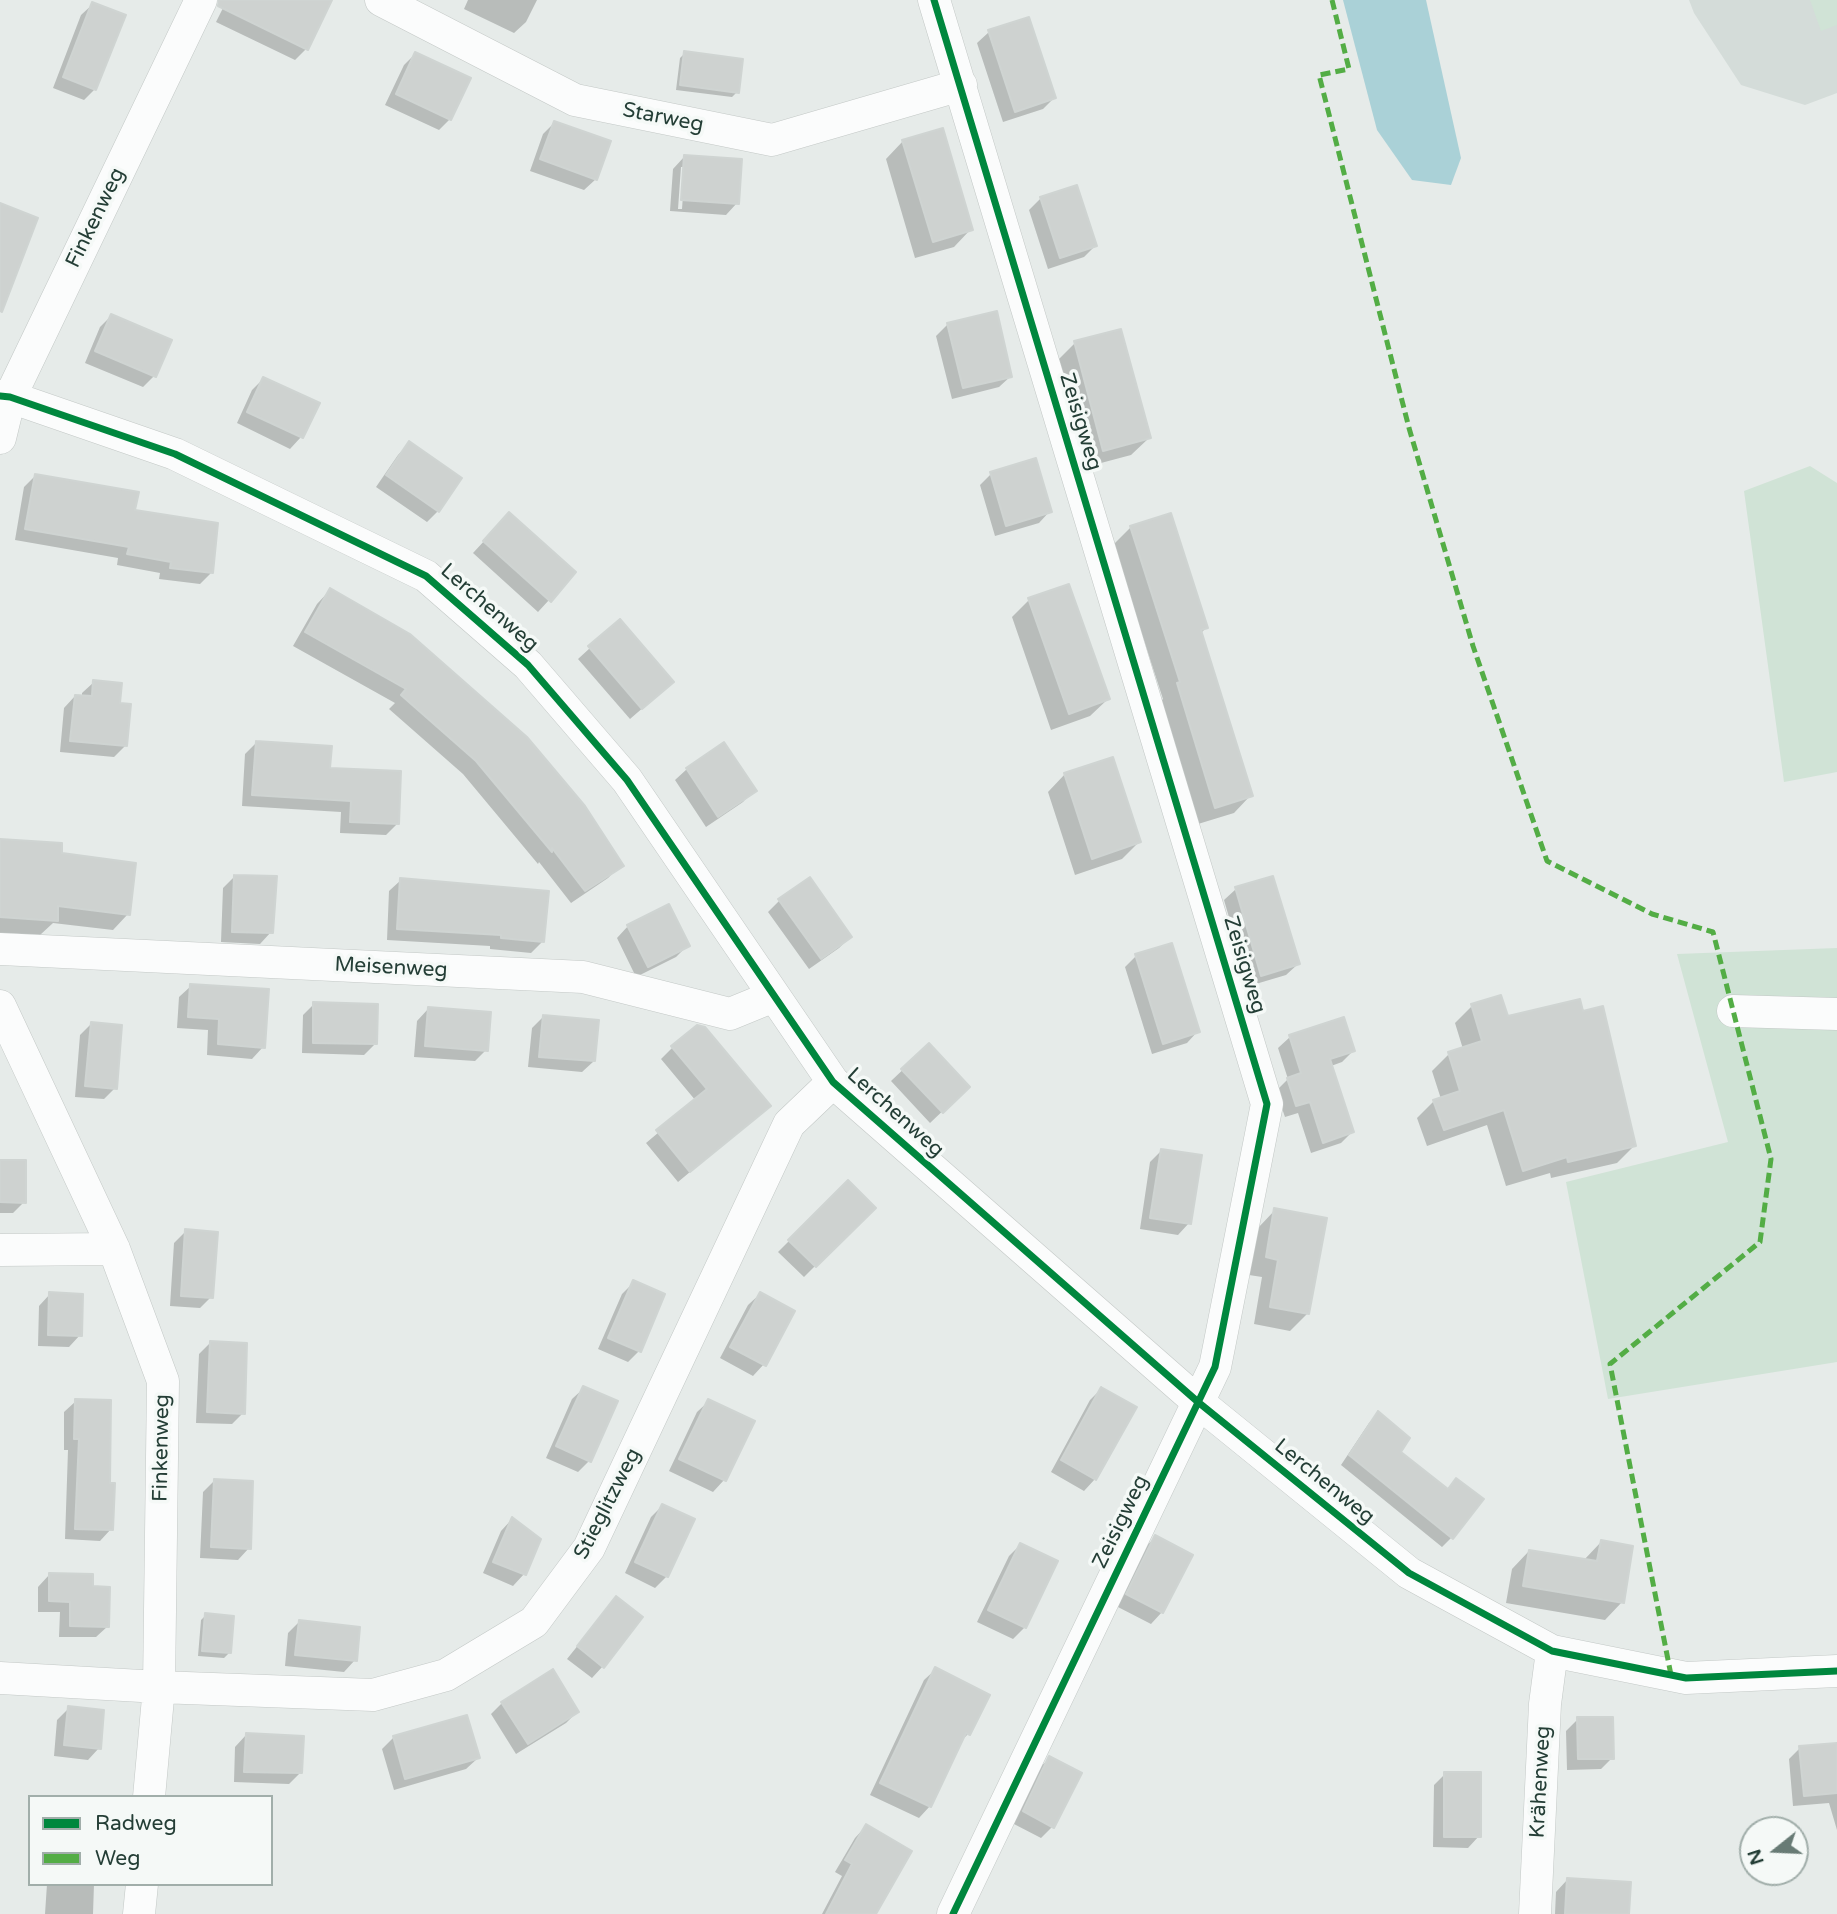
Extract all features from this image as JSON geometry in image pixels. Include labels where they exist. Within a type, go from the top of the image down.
[{"type":"street","name":"Finkenweg","points":[[0,438],[5,396],[201,0]]},
{"type":"street","name":"Starweg","points":[[381,0],[575,100],[772,140],[961,85]]},
{"type":"street","name":"Zeisigweg","points":[[934,0],[1267,1104],[1215,1367],[953,1914]]},
{"type":"street","name":"Lerchenweg","points":[[5,396],[175,454],[426,576],[528,665],[627,780],[833,1083],[1198,1402],[1409,1573],[1552,1651],[1686,1678],[1837,1671]]},
{"type":"street","name":"Meisenweg","points":[[0,949],[583,977],[730,1014],[774,996]]},
{"type":"street","name":"Finkenweg","points":[[0,1006],[114,1249],[163,1381],[159,1687],[149,1795]]},
{"type":"street","points":[[1733,1011],[1837,1014]]},
{"type":"street","name":"Stieglitzweg","points":[[0,1678],[373,1695],[446,1675],[534,1622],[589,1548],[789,1124],[833,1083]]},
{"type":"street","points":[[0,1250],[114,1249]]},
{"type":"street","name":"Krähenweg","points":[[1535,1914],[1545,1704],[1552,1651]]},
{"type":"street","points":[[139,1914],[142,1886]]},
{"type":"shaded area","points":[[1689,0],[1837,0],[1837,93],[1805,105],[1741,85],[1694,13]]},
{"type":"green space","points":[[1810,0],[1837,0],[1837,25],[1821,31]]},
{"type":"green space","points":[[1810,466],[1837,483],[1837,772],[1784,782],[1744,491]]},
{"type":"green space","points":[[1837,948],[1837,1362],[1608,1399],[1566,1182],[1728,1142],[1677,954]]},
{"type":"water","points":[[1343,0],[1426,0],[1461,158],[1451,185],[1412,180],[1377,130]]},
{"type":"building","points":[[219,0],[332,0],[308,50],[218,6]]},
{"type":"building","points":[[92,2],[126,15],[96,90],[63,77]]},
{"type":"building","points":[[1029,17],[1056,98],[1015,112],[988,30]]},
{"type":"building","points":[[684,51],[743,59],[739,93],[680,85]]},
{"type":"building","points":[[415,52],[471,78],[451,120],[396,94]]},
{"type":"building","points":[[554,121],[611,141],[597,180],[540,159]]},
{"type":"building","points":[[943,128],[973,230],[933,242],[902,140]]},
{"type":"building","points":[[684,155],[742,159],[739,204],[681,200]]},
{"type":"building","points":[[1077,185],[1097,246],[1060,258],[1040,197]]},
{"type":"building","points":[[0,203],[38,218],[2,312],[0,311]]},
{"type":"building","points":[[997,311],[1012,377],[963,388],[947,323]]},
{"type":"building","points":[[111,314],[172,340],[156,377],[95,351]]},
{"type":"building","points":[[1121,329],[1151,438],[1103,451],[1074,341]]},
{"type":"building","points":[[263,377],[320,403],[303,438],[247,412]]},
{"type":"building","points":[[409,441],[462,478],[439,512],[386,475]]},
{"type":"building","points":[[1036,458],[1052,512],[1006,526],[990,472]]},
{"type":"building","points":[[35,474],[139,492],[135,510],[218,523],[213,573],[170,568],[171,562],[127,554],[129,547],[25,529]]},
{"type":"building","points":[[509,512],[576,572],[551,602],[483,541]]},
{"type":"building","points":[[1171,513],[1208,628],[1201,630],[1253,796],[1215,808],[1177,683],[1180,682],[1130,526]]},
{"type":"building","points":[[1069,584],[1110,699],[1069,714],[1028,598]]},
{"type":"building","points":[[330,588],[410,634],[527,737],[585,806],[624,866],[585,891],[552,848],[552,852],[476,761],[401,695],[406,689],[305,632]]},
{"type":"building","points":[[620,619],[674,682],[642,709],[588,646]]},
{"type":"building","points":[[93,680],[122,683],[120,703],[131,704],[127,746],[70,741],[75,695],[92,696]]},
{"type":"building","points":[[256,741],[332,746],[330,768],[401,771],[399,824],[350,822],[351,801],[252,795]]},
{"type":"building","points":[[724,742],[757,791],[718,817],[686,768]]},
{"type":"building","points":[[1113,757],[1141,842],[1092,859],[1064,773]]},
{"type":"building","points":[[0,839],[62,843],[62,853],[136,863],[130,915],[58,906],[58,921],[0,917]]},
{"type":"building","points":[[234,875],[277,876],[273,933],[232,932]]},
{"type":"building","points":[[1273,876],[1300,964],[1261,976],[1235,887]]},
{"type":"building","points":[[810,877],[852,937],[821,959],[778,899]]},
{"type":"building","points":[[400,878],[549,891],[544,942],[501,938],[501,935],[397,929]]},
{"type":"building","points":[[669,904],[690,946],[648,967],[627,925]]},
{"type":"building","points":[[1172,943],[1200,1032],[1163,1044],[1135,954]]},
{"type":"building","points":[[190,984],[269,989],[265,1048],[218,1044],[219,1019],[188,1017]]},
{"type":"building","points":[[1501,995],[1508,1016],[1580,999],[1583,1011],[1603,1006],[1636,1146],[1568,1162],[1567,1157],[1523,1171],[1504,1110],[1444,1130],[1433,1100],[1460,1091],[1448,1052],[1482,1041],[1471,1004]]},
{"type":"building","points":[[313,1002],[378,1004],[377,1044],[313,1043]]},
{"type":"building","points":[[428,1007],[491,1012],[488,1051],[425,1046]]},
{"type":"building","points":[[543,1015],[599,1020],[595,1061],[539,1057]]},
{"type":"building","points":[[1344,1017],[1355,1051],[1330,1059],[1354,1132],[1323,1143],[1310,1102],[1296,1106],[1287,1078],[1301,1073],[1289,1035]]},
{"type":"building","points":[[91,1022],[122,1025],[117,1089],[85,1086]]},
{"type":"building","points":[[697,1025],[705,1027],[771,1106],[690,1172],[656,1130],[707,1089],[671,1046]]},
{"type":"building","points":[[929,1043],[970,1087],[943,1113],[901,1069]]},
{"type":"building","points":[[1161,1149],[1202,1155],[1191,1224],[1150,1218]]},
{"type":"building","points":[[0,1160],[26,1160],[26,1203],[0,1202]]},
{"type":"building","points":[[848,1180],[876,1208],[816,1267],[788,1240]]},
{"type":"building","points":[[1274,1208],[1327,1218],[1309,1314],[1270,1307],[1278,1260],[1266,1257]]},
{"type":"building","points":[[185,1229],[218,1232],[213,1298],[181,1296]]},
{"type":"building","points":[[633,1280],[665,1294],[641,1352],[608,1338]]},
{"type":"building","points":[[49,1292],[83,1294],[82,1336],[48,1335]]},
{"type":"building","points":[[760,1292],[795,1311],[766,1366],[730,1347]]},
{"type":"building","points":[[210,1341],[247,1343],[245,1414],[207,1412]]},
{"type":"building","points":[[583,1386],[618,1401],[591,1462],[556,1446]]},
{"type":"building","points":[[1101,1387],[1137,1407],[1096,1480],[1061,1460]]},
{"type":"building","points":[[75,1399],[111,1400],[110,1483],[115,1483],[113,1530],[75,1529],[79,1439],[74,1439]]},
{"type":"building","points":[[708,1399],[755,1421],[726,1481],[679,1459]]},
{"type":"building","points":[[1378,1411],[1410,1438],[1401,1452],[1448,1489],[1456,1478],[1484,1499],[1453,1539],[1349,1455]]},
{"type":"building","points":[[214,1479],[253,1481],[251,1549],[211,1547]]},
{"type":"building","points":[[662,1504],[695,1519],[668,1577],[635,1562]]},
{"type":"building","points":[[512,1517],[541,1539],[526,1575],[493,1562]]},
{"type":"building","points":[[1155,1535],[1193,1555],[1163,1613],[1126,1594]]},
{"type":"building","points":[[1601,1540],[1633,1546],[1624,1603],[1523,1586],[1529,1550],[1597,1561]]},
{"type":"building","points":[[1020,1543],[1058,1561],[1026,1628],[988,1610]]},
{"type":"building","points":[[49,1573],[93,1574],[93,1586],[110,1587],[109,1627],[70,1626],[70,1602],[49,1601]]},
{"type":"building","points":[[616,1596],[643,1617],[604,1668],[577,1646]]},
{"type":"building","points":[[205,1613],[234,1616],[231,1653],[202,1651]]},
{"type":"building","points":[[299,1620],[360,1627],[357,1661],[295,1655]]},
{"type":"building","points":[[935,1667],[990,1695],[970,1735],[966,1733],[931,1807],[880,1783]]},
{"type":"building","points":[[553,1669],[579,1712],[528,1744],[501,1702]]},
{"type":"building","points":[[68,1706],[104,1710],[101,1749],[64,1745]]},
{"type":"building","points":[[467,1715],[480,1758],[405,1779],[393,1736]]},
{"type":"building","points":[[1577,1717],[1613,1717],[1614,1759],[1578,1759]]},
{"type":"building","points":[[246,1733],[304,1736],[302,1773],[244,1772]]},
{"type":"building","points":[[1837,1743],[1837,1793],[1804,1796],[1799,1746]]},
{"type":"building","points":[[1049,1756],[1082,1773],[1054,1828],[1023,1811]]},
{"type":"building","points":[[1444,1772],[1481,1772],[1481,1837],[1444,1837]]},
{"type":"building","points":[[866,1824],[912,1851],[876,1914],[826,1914],[852,1864],[845,1860]]},
{"type":"building","points":[[1567,1878],[1631,1882],[1629,1914],[1565,1914]]},
{"type":"marked path","points":[[1332,0],[1349,69],[1319,75],[1409,428],[1473,646],[1547,861],[1652,914],[1713,932],[1771,1159],[1760,1242],[1610,1364],[1671,1675]]},
{"type":"cycle path","points":[[934,0],[1267,1104],[1215,1367],[953,1914]]},
{"type":"cycle path","points":[[0,396],[10,397],[175,454],[426,576],[528,665],[627,780],[833,1082],[1198,1402],[1409,1573],[1552,1651],[1686,1678],[1837,1671]]}]
